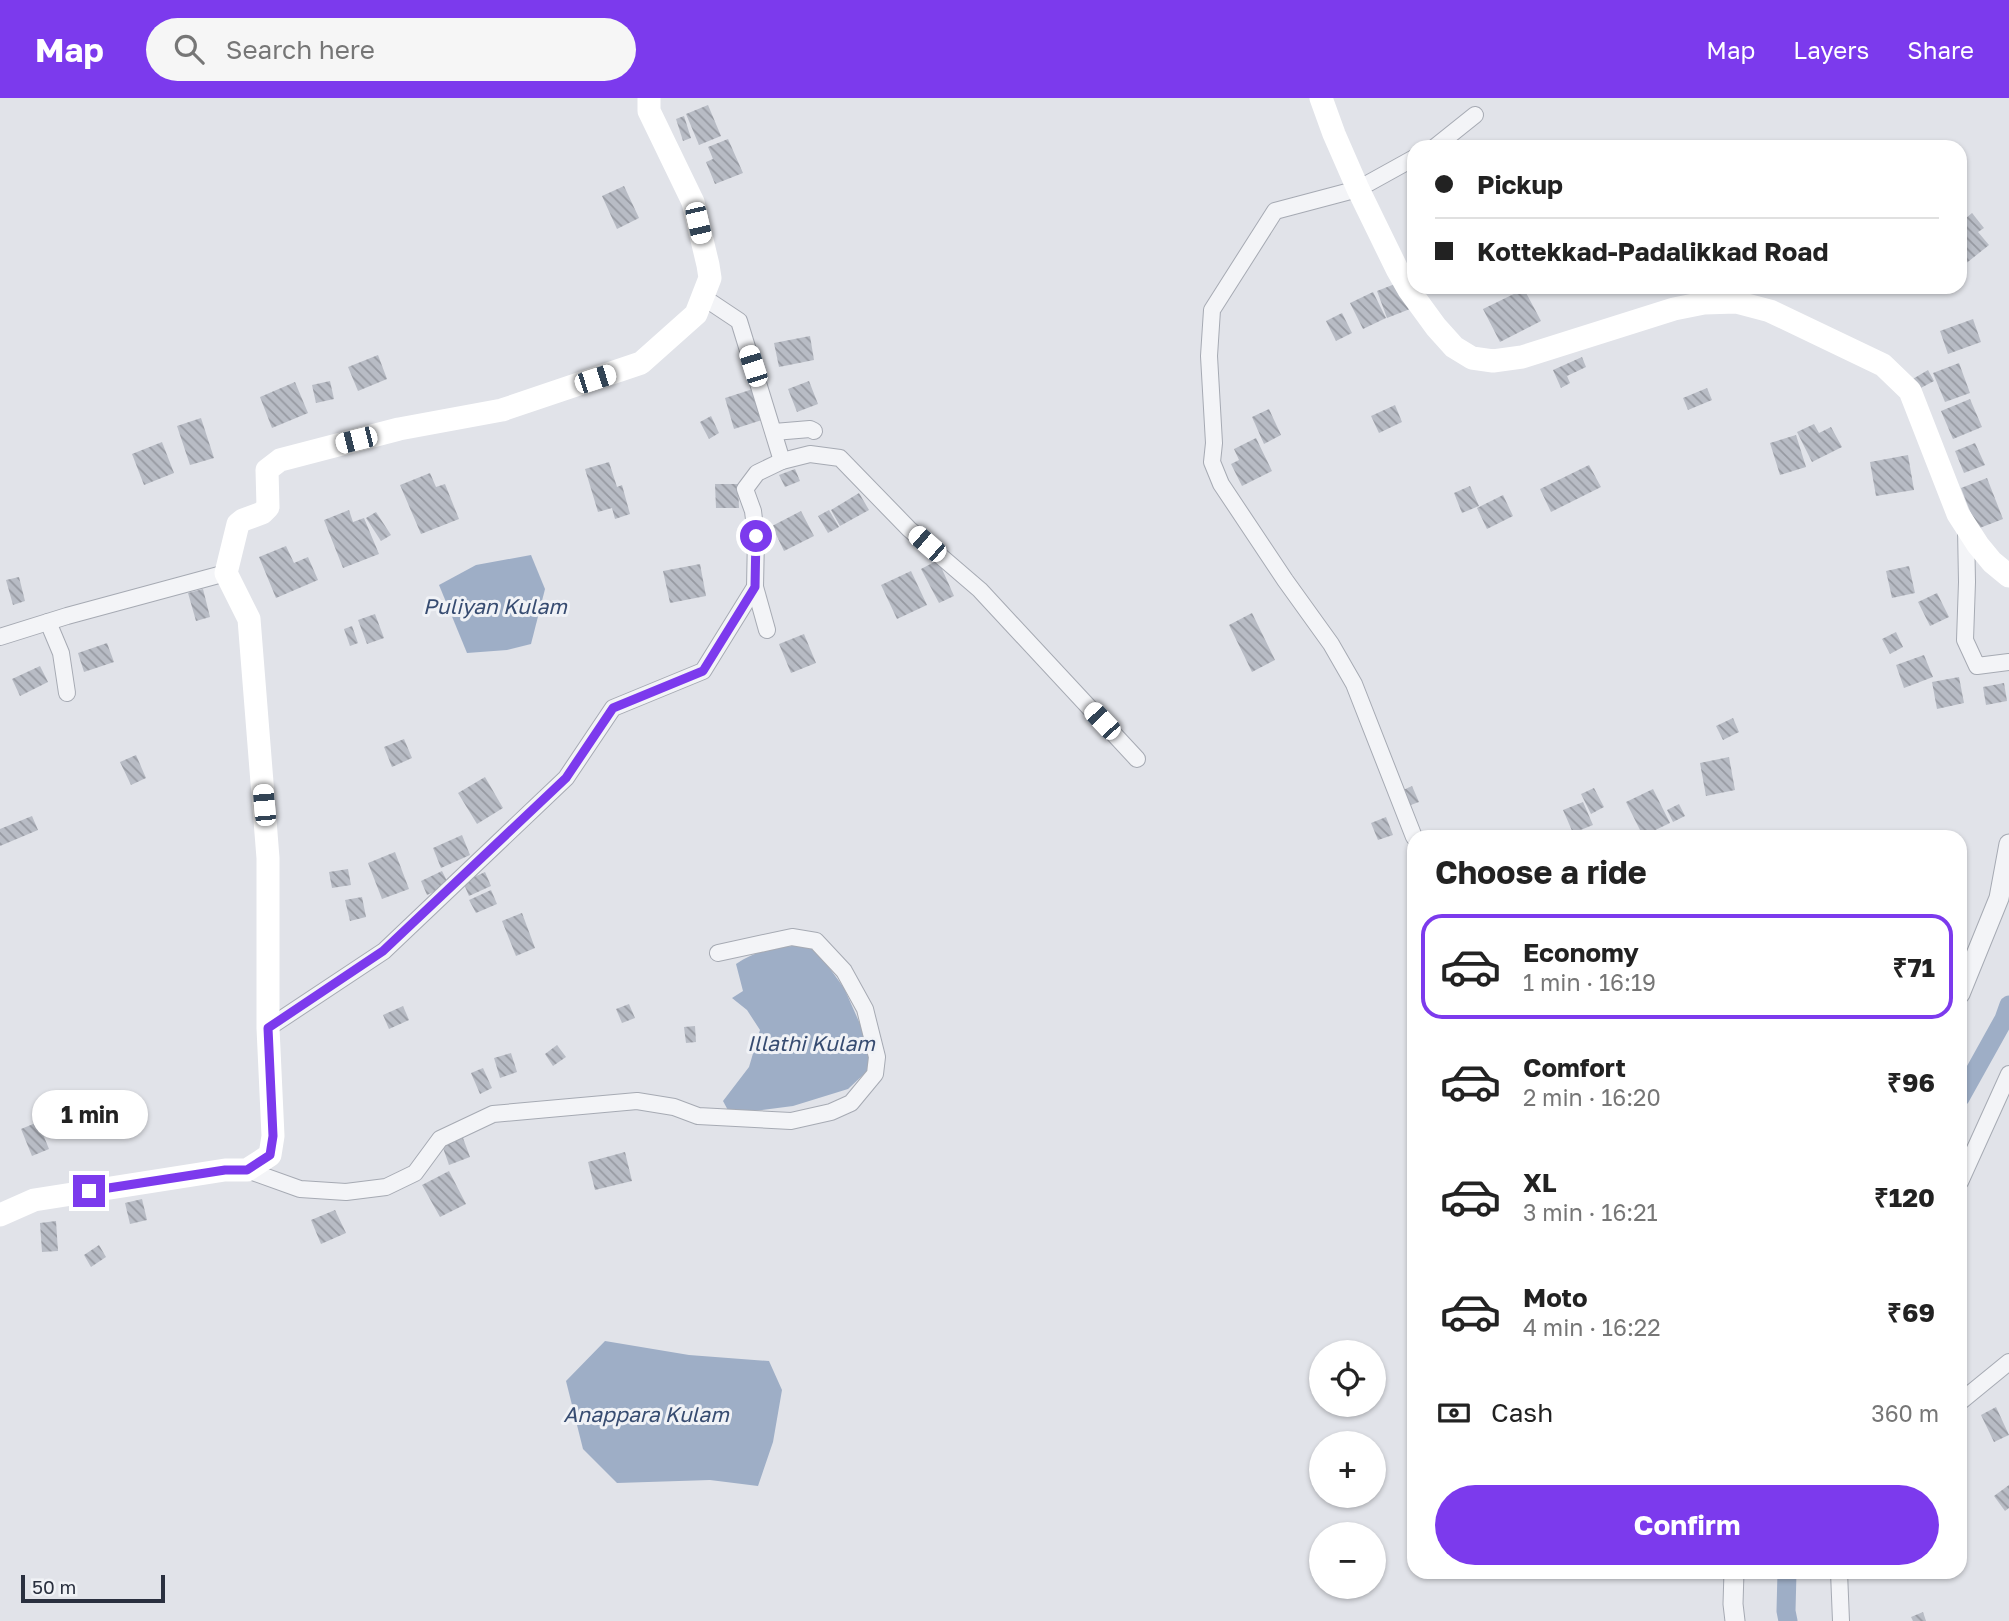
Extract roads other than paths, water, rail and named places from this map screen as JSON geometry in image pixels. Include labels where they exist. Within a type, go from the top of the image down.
[{"type":"main road","points":[[0,1215],[34,1200],[225,1170],[247,1170],[270,1155],[273,1136],[268,1028],[268,858],[249,619],[226,573],[238,524],[262,513],[268,507],[267,470],[273,464],[399,429],[502,410],[641,363],[696,314],[710,278],[693,202],[649,111],[649,98]]},
{"type":"main road","points":[[1321,98],[1357,189],[1407,286]]},
{"type":"main road","points":[[1412,294],[1454,347],[1472,358],[1493,361],[1522,356],[1674,309],[1704,303],[1736,302],[1770,311],[1883,365],[1910,391],[1958,514],[1978,545],[1992,562],[2009,576]]},
{"type":"street","points":[[1444,140],[1475,115]]},
{"type":"street","points":[[1407,163],[1357,189],[1275,211],[1212,310],[1209,356],[1214,443],[1212,462],[1221,484],[1331,644],[1354,684],[1411,830]]},
{"type":"street","points":[[703,297],[739,321],[782,461]]},
{"type":"street","points":[[774,432],[814,431]]},
{"type":"street","points":[[766,630],[755,587],[756,536],[753,511],[745,489],[757,473],[782,461],[810,454],[840,458],[909,528],[981,590],[1137,759]]},
{"type":"street","points":[[1966,526],[1965,640],[1977,666],[2009,662]]},
{"type":"street","points":[[0,637],[85,610],[226,573]]},
{"type":"street","points":[[268,1028],[383,951],[566,778],[613,708],[703,671],[755,587]]},
{"type":"street","points":[[48,622],[61,653],[67,694]]},
{"type":"street","points":[[1967,977],[1999,898],[2009,844]]},
{"type":"street","points":[[247,1170],[300,1189],[346,1192],[386,1187],[415,1173],[440,1139],[493,1114],[637,1101],[674,1107],[698,1116],[791,1121],[831,1112],[851,1103],[875,1074],[877,1057],[865,1009],[844,971],[816,941],[792,937],[718,953]]},
{"type":"street","points":[[1967,1167],[2009,1074]]},
{"type":"street","points":[[1967,1396],[2009,1362]]},
{"type":"street","points":[[1734,1579],[1735,1621]]},
{"type":"street","points":[[1839,1579],[1841,1621]]},
{"type":"water","name":"Puliyan Kulam","points":[[531,555],[545,589],[531,644],[507,650],[467,653],[439,585],[476,565]]},
{"type":"water","name":"Illathi Kulam","points":[[812,944],[844,988],[877,1062],[848,1089],[793,1106],[730,1114],[723,1101],[749,1067],[760,1030],[747,1010],[732,998],[743,991],[736,964],[763,951]]},
{"type":"water","name":"Anappara Kulam","points":[[605,1341],[689,1355],[769,1361],[782,1390],[773,1442],[758,1486],[710,1480],[617,1483],[583,1449],[566,1381]]},
{"type":"waterway","points":[[1967,1085],[2009,1005]]},
{"type":"waterway","points":[[1787,1579],[1788,1621]]}]
